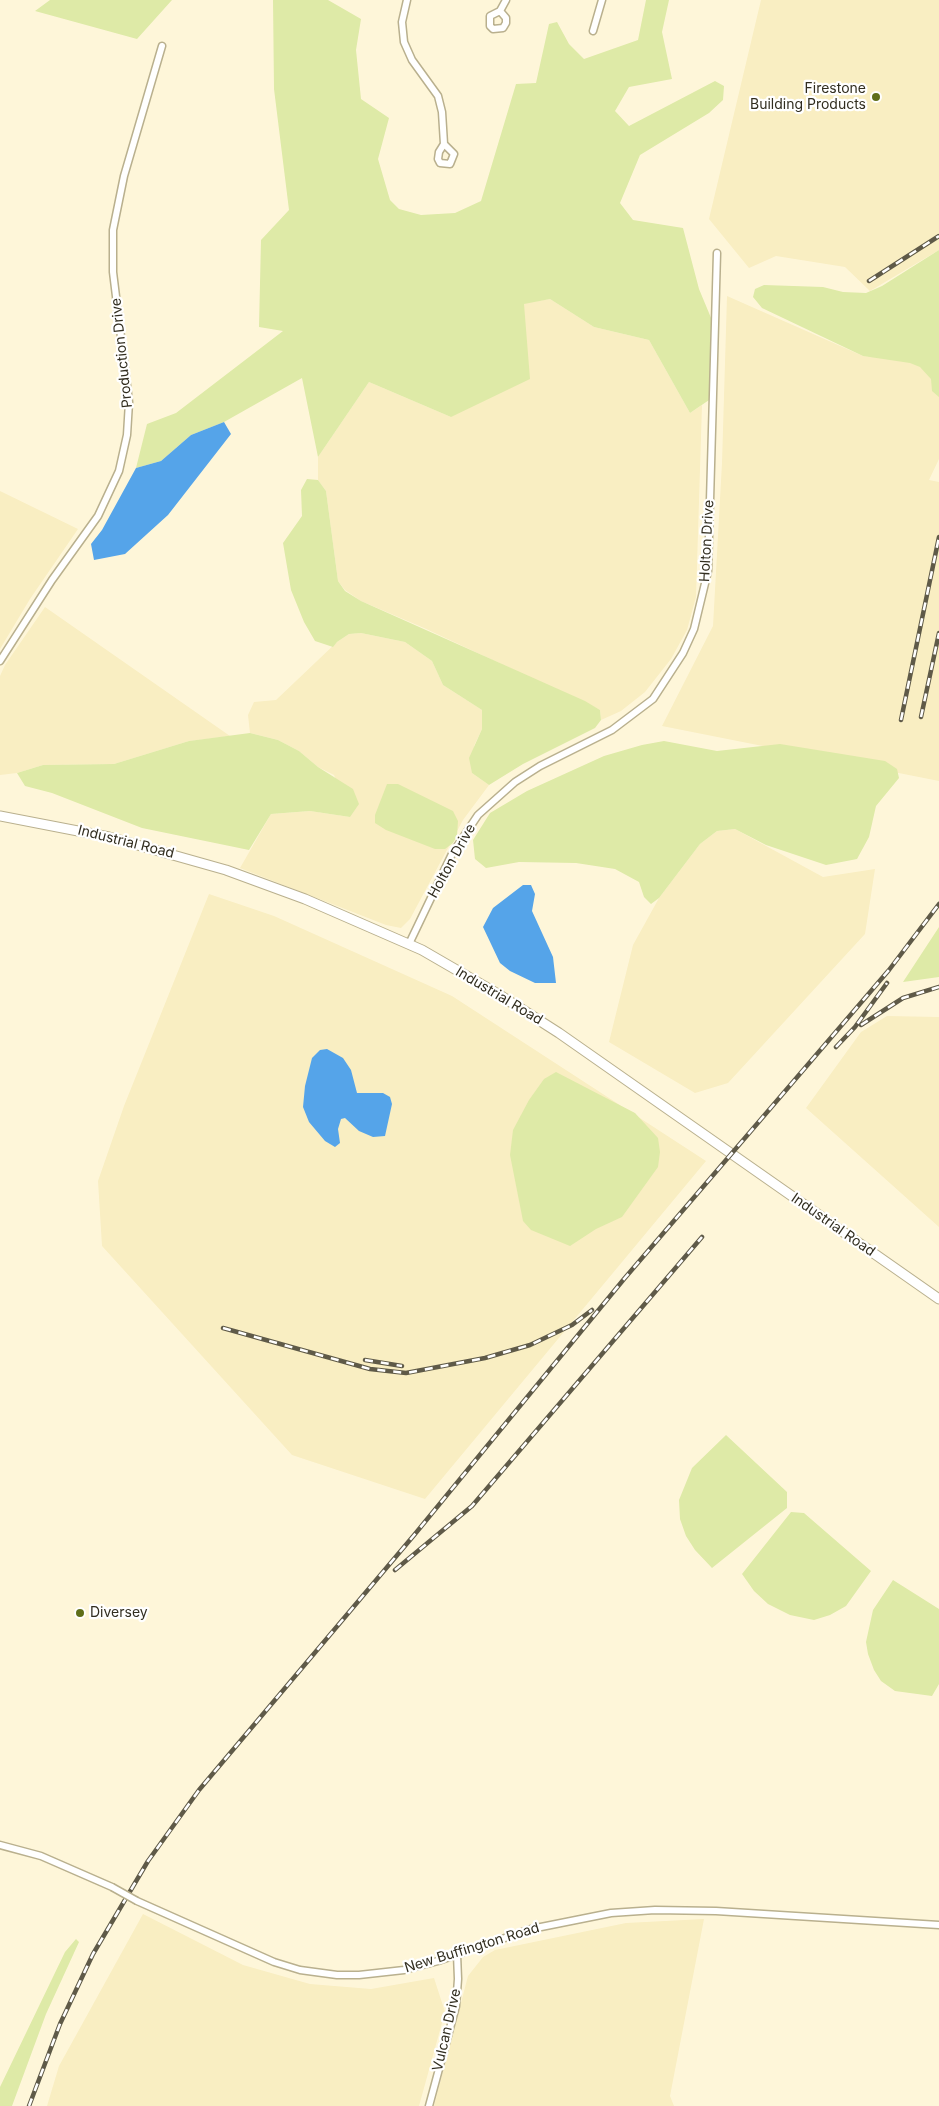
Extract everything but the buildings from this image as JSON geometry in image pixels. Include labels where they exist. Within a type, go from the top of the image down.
[{"type":"main road","name":"Industrial Road","points":[[0,816],[109,836],[217,867],[305,899],[409,944],[498,994],[559,1033],[939,1299]]},
{"type":"street","points":[[408,0],[402,22],[404,42],[412,60],[438,96],[442,112],[444,144]]},
{"type":"street","points":[[500,11],[506,0]]},
{"type":"street","points":[[593,31],[602,0]]},
{"type":"street","name":"Production Drive","points":[[0,661],[52,580],[98,516],[119,471],[127,435],[129,402],[113,272],[113,230],[124,176],[162,46]]},
{"type":"street","name":"Holton Drive","points":[[409,944],[452,854],[478,815],[515,782],[540,766],[612,730],[653,699],[683,653],[694,629],[708,571],[717,253]]},
{"type":"street","name":"New Buffington Road","points":[[0,1845],[41,1856],[112,1886],[137,1901],[274,1962],[317,1973],[359,1975],[386,1973],[438,1961],[532,1929],[567,1920],[611,1913],[655,1910],[716,1911],[939,1925]]},
{"type":"street","name":"Vulcan Drive","points":[[429,2106],[456,2006],[458,1979],[456,1954]]},
{"type":"shaded area","name":"Firestone Building Products","points":[[761,0],[939,0],[939,250],[870,291],[845,267],[776,256],[749,268],[709,219]]},
{"type":"shaded area","points":[[727,296],[863,356],[939,363],[939,459],[929,480],[939,482],[939,781],[662,726],[713,626],[722,463]]},
{"type":"shaded area","points":[[550,299],[594,327],[649,340],[690,413],[702,405],[696,597],[687,630],[671,659],[645,692],[621,711],[601,720],[600,710],[424,628],[361,601],[345,590],[338,581],[326,491],[318,480],[318,457],[369,382],[451,417],[524,303]]},
{"type":"shaded area","points":[[0,491],[78,529],[30,599],[0,649]]},
{"type":"shaded area","points":[[45,607],[230,736],[189,741],[114,764],[43,765],[17,773],[0,775],[0,676],[5,665]]},
{"type":"shaded area","points":[[361,633],[405,642],[432,661],[443,685],[482,710],[482,729],[474,746],[472,773],[489,785],[463,820],[410,919],[401,928],[386,925],[240,868],[271,814],[310,811],[350,817],[334,775],[318,767],[299,751],[278,740],[250,733],[248,715],[254,702],[276,700],[337,642],[349,634]]},
{"type":"shaded area","points":[[735,829],[823,877],[875,869],[865,934],[728,1083],[695,1093],[609,1042],[633,945],[659,898],[700,844],[717,831]]},
{"type":"shaded area","points":[[209,894],[274,916],[452,996],[706,1161],[425,1499],[292,1455],[102,1246],[98,1181],[124,1106]]},
{"type":"shaded area","points":[[887,1016],[939,1017],[939,1227],[806,1108],[861,1032]]},
{"type":"shaded area","points":[[143,1914],[243,1965],[310,1984],[371,1989],[434,1978],[445,2012],[419,2106],[47,2106],[59,2066]]},
{"type":"shaded area","points":[[704,1919],[670,2096],[674,2106],[434,2106],[468,1976],[483,1957],[495,1950],[626,1923]]},
{"type":"green space","points":[[50,0],[172,0],[137,39],[35,11]]},
{"type":"green space","points":[[273,0],[328,0],[361,19],[356,50],[361,99],[389,118],[378,159],[390,200],[399,209],[421,215],[455,213],[481,201],[516,84],[536,83],[549,24],[557,22],[569,44],[584,59],[638,40],[646,0],[669,0],[662,32],[672,79],[629,87],[615,111],[629,126],[715,81],[724,86],[723,100],[709,113],[640,155],[620,203],[633,220],[683,228],[699,289],[714,325],[712,398],[690,413],[649,340],[594,327],[550,299],[524,304],[530,379],[451,417],[369,382],[318,457],[302,378],[224,422],[191,435],[161,461],[136,468],[147,424],[176,413],[283,331],[259,327],[261,240],[289,210],[274,89]]},
{"type":"green space","points":[[939,250],[939,397],[932,391],[931,379],[920,367],[910,363],[863,356],[762,308],[753,297],[755,289],[764,285],[823,287],[843,292],[866,293],[882,286]]},
{"type":"green space","points":[[307,479],[318,480],[326,491],[338,581],[345,591],[361,601],[585,701],[600,710],[601,720],[595,728],[523,764],[489,785],[472,773],[469,758],[482,729],[482,710],[443,685],[432,661],[405,642],[361,633],[349,634],[333,647],[315,641],[304,622],[291,590],[283,543],[302,516],[301,490]]},
{"type":"green space","points":[[250,733],[278,740],[299,751],[318,767],[353,789],[359,804],[350,817],[310,811],[271,814],[249,850],[142,828],[52,793],[25,786],[17,773],[43,765],[114,764],[189,741]]},
{"type":"green space","points":[[664,741],[717,751],[780,744],[885,761],[897,769],[899,778],[876,806],[869,837],[857,859],[826,865],[766,845],[735,829],[717,831],[700,844],[659,898],[651,904],[644,897],[639,882],[615,869],[576,863],[519,862],[486,868],[475,859],[473,840],[490,813],[527,791],[604,756]]},
{"type":"green space","points":[[387,784],[398,784],[453,811],[458,821],[457,836],[453,843],[445,849],[435,849],[386,830],[375,823],[375,815]]},
{"type":"green space","points":[[939,927],[939,977],[903,982]]},
{"type":"green space","points":[[556,1072],[635,1113],[658,1138],[660,1152],[658,1167],[622,1217],[596,1229],[570,1246],[531,1230],[523,1221],[510,1155],[513,1130],[529,1100],[544,1079]]},
{"type":"green space","points":[[726,1435],[787,1492],[787,1508],[712,1568],[695,1550],[686,1536],[680,1519],[679,1500],[692,1468]]},
{"type":"green space","points":[[791,1512],[804,1513],[871,1571],[846,1606],[830,1615],[814,1620],[790,1615],[768,1604],[754,1591],[742,1574]]},
{"type":"green space","points":[[893,1580],[939,1609],[939,1684],[932,1696],[895,1691],[881,1681],[874,1670],[868,1654],[866,1642],[873,1610]]},
{"type":"green space","points":[[76,1939],[79,1942],[46,2014],[12,2106],[0,2106],[0,2087],[65,1952]]},
{"type":"water","points":[[224,422],[231,434],[168,515],[125,554],[94,560],[91,544],[102,530],[136,468],[161,461],[191,435]]},
{"type":"water","points":[[523,885],[531,885],[535,894],[532,911],[553,957],[556,983],[535,983],[510,971],[500,963],[483,927],[493,908]]},
{"type":"water","points":[[327,1049],[343,1058],[351,1070],[357,1093],[383,1093],[390,1097],[392,1104],[385,1136],[373,1137],[359,1131],[345,1118],[341,1119],[338,1129],[340,1143],[335,1147],[325,1141],[309,1122],[303,1107],[305,1086],[312,1058],[320,1050]]},
{"type":"railway","points":[[869,281],[939,236]]},
{"type":"railway","points":[[901,720],[939,537]]},
{"type":"railway","points":[[921,717],[939,633]]},
{"type":"railway","points":[[29,2106],[60,2024],[93,1954],[148,1861],[199,1790],[415,1534],[624,1279],[889,970],[939,904]]},
{"type":"railway","points":[[836,1047],[855,1027],[887,983]]},
{"type":"railway","points":[[861,1025],[903,998],[939,987]]},
{"type":"railway","points":[[395,1570],[472,1506],[702,1237]]},
{"type":"railway","points":[[223,1328],[370,1369],[406,1373],[485,1358],[530,1345],[572,1325],[592,1310]]},
{"type":"railway","points":[[365,1360],[402,1366]]},
{"type":"place","name":"Firestone Building Products","points":[[876,97]]},
{"type":"place","name":"Diversey","points":[[80,1613]]}]
